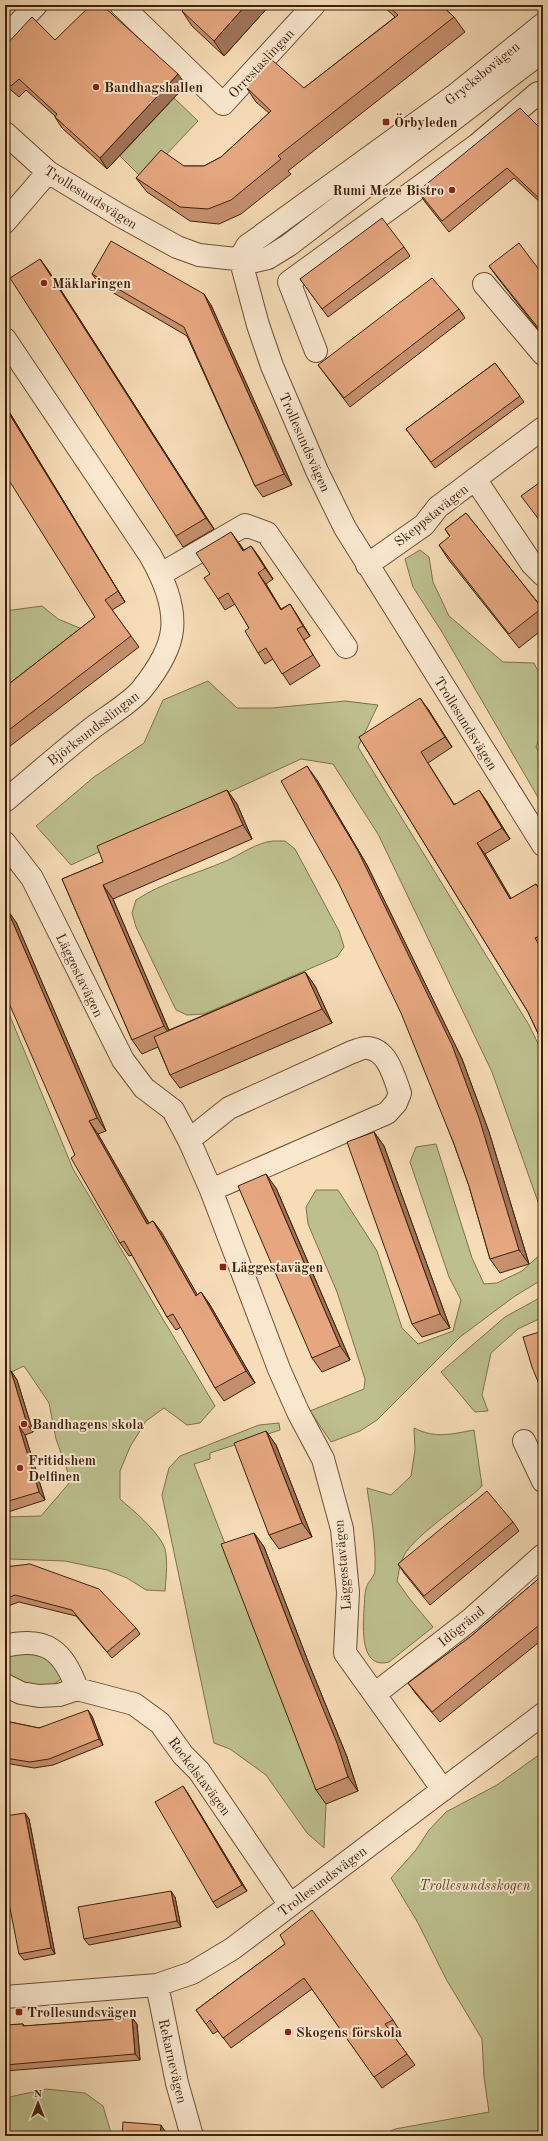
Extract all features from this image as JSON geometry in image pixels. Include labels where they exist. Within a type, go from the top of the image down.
[{"type":"street","points":[[5,38],[36,5]]},
{"type":"street","name":"Orrestaslingan","points":[[121,5],[223,104],[314,5]]},
{"type":"street","name":"Grycksbovägen","points":[[543,24],[454,96],[247,246],[240,258],[255,261],[268,258],[290,245],[543,51]]},
{"type":"street","points":[[316,351],[289,282],[477,145],[538,93],[543,99]]},
{"type":"street","name":"Trollesundsvägen","points":[[5,133],[48,172],[119,215],[177,247],[199,255],[240,258],[258,325],[272,366],[297,428],[345,528],[543,844]]},
{"type":"street","points":[[5,222],[48,172]]},
{"type":"street","points":[[484,284],[543,354]]},
{"type":"street","name":"Björksundsslingan","points":[[5,339],[150,555],[161,574],[168,595],[172,628],[170,640],[156,668],[141,690],[43,767],[5,801]]},
{"type":"street","name":"Skeppstavägen","points":[[367,565],[424,525],[438,507],[543,428]]},
{"type":"street","name":"Skeppstavägen","points":[[475,479],[532,564],[543,575]]},
{"type":"street","points":[[161,574],[245,525],[267,533],[346,647]]},
{"type":"street","name":"Läggestavägen","points":[[5,843],[32,878],[123,1060],[144,1088],[173,1110],[189,1140],[211,1190],[279,1369],[298,1412],[324,1459],[342,1529],[348,1592],[345,1653],[376,1693],[383,1706],[442,1790]]},
{"type":"street","points":[[189,1140],[229,1108],[352,1052],[367,1047],[378,1052],[388,1062],[400,1093],[396,1103],[387,1113],[211,1190]]},
{"type":"street","points":[[524,1441],[543,1481]]},
{"type":"street","name":"Idögränd","points":[[376,1693],[470,1620],[543,1554]]},
{"type":"street","points":[[5,1646],[16,1643],[32,1643],[46,1646],[59,1653],[71,1670],[77,1689],[59,1695],[39,1696],[21,1693],[5,1685]]},
{"type":"street","name":"Rockelstavägen","points":[[77,1689],[134,1704],[160,1723],[183,1755],[199,1771],[290,1905]]},
{"type":"street","name":"Trollesundsvägen","points":[[5,1998],[157,1985],[199,1969],[232,1949],[543,1714]]},
{"type":"street","name":"Rekarnevägen","points":[[157,1985],[177,2083],[192,2136]]},
{"type":"green space","points":[[174,98],[198,121],[143,179],[120,156]]},
{"type":"green space","points":[[420,550],[429,557],[433,582],[449,616],[503,662],[534,663],[543,681],[543,729],[536,747],[543,760],[543,806],[442,632],[413,587],[405,559]]},
{"type":"green space","points":[[42,606],[58,619],[94,634],[5,697],[5,611]]},
{"type":"green space","points":[[208,681],[237,708],[272,708],[345,701],[378,705],[358,747],[529,1025],[543,1054],[543,1216],[492,1072],[378,834],[333,764],[301,759],[71,865],[36,826],[94,777],[144,743],[163,700]]},
{"type":"green space","points":[[273,841],[285,841],[295,849],[339,931],[344,947],[337,957],[204,1014],[187,1015],[176,1010],[136,927],[132,913],[136,900],[168,883],[226,861],[260,844]]},
{"type":"green space","points":[[5,1004],[73,1169],[215,1406],[200,1423],[187,1425],[164,1408],[146,1421],[130,1447],[120,1471],[120,1499],[149,1526],[165,1548],[167,1567],[165,1591],[146,1590],[127,1578],[107,1570],[65,1561],[10,1559],[5,1561],[5,1517],[41,1516],[71,1481],[56,1439],[49,1403],[24,1366],[5,1375]]},
{"type":"green space","points":[[436,1144],[472,1258],[484,1284],[497,1283],[522,1271],[543,1252],[543,1279],[515,1296],[460,1337],[377,1420],[360,1431],[331,1442],[310,1411],[364,1389],[365,1379],[337,1292],[308,1224],[306,1207],[316,1190],[338,1190],[377,1251],[402,1328],[418,1344],[453,1331],[461,1300],[449,1277],[410,1162],[416,1147]]},
{"type":"green space","points":[[543,1296],[543,1317],[518,1329],[491,1353],[482,1395],[488,1411],[475,1412],[441,1372],[505,1317]]},
{"type":"green space","points":[[279,1423],[280,1430],[210,1453],[210,1459],[194,1464],[326,1804],[324,1848],[307,1833],[266,1775],[230,1749],[214,1743],[162,1495],[169,1468],[180,1456],[259,1425]]},
{"type":"green space","points":[[414,1428],[429,1434],[437,1435],[474,1430],[482,1486],[425,1532],[407,1551],[401,1562],[397,1581],[433,1627],[389,1662],[380,1663],[373,1660],[368,1654],[365,1646],[363,1627],[365,1591],[374,1575],[375,1570],[372,1518],[367,1488],[391,1495],[411,1476],[415,1450]]},
{"type":"green space","points":[[33,1648],[62,1666],[61,1679],[50,1687],[36,1690],[5,1673],[5,1652]]},
{"type":"green space","name":"Trollesundsskogen","points":[[543,1752],[543,2136],[381,2136],[395,2129],[489,2112],[484,2077],[482,2039],[446,1979],[418,1923],[391,1878],[416,1850],[429,1830],[446,1812],[497,1785]]},
{"type":"green space","points":[[46,2089],[85,2093],[103,2106],[112,2136],[5,2136],[5,2098]]},
{"type":"building","name":"Bandhagshallen","points":[[91,5],[102,5],[178,74],[100,158],[55,117],[57,114],[19,79],[11,86],[5,81],[5,46],[32,17],[55,40]]},
{"type":"building","points":[[188,5],[246,5],[214,41],[182,11]]},
{"type":"building","points":[[387,5],[441,5],[454,17],[278,156],[281,159],[231,200],[208,209],[180,207],[136,178],[161,150],[184,166],[204,166],[221,157],[271,111],[246,87],[272,60],[304,88],[398,15]]},
{"type":"building","points":[[520,108],[543,131],[543,202],[507,168],[442,221],[418,191]]},
{"type":"building","points":[[382,218],[404,247],[322,309],[300,279]]},
{"type":"building","points":[[111,241],[204,294],[284,474],[255,486],[184,327],[92,274]]},
{"type":"building","points":[[519,243],[543,275],[543,334],[489,266]]},
{"type":"building","points":[[40,259],[206,518],[176,536],[10,278]]},
{"type":"building","points":[[432,278],[459,309],[344,398],[318,365]]},
{"type":"building","points":[[495,363],[520,396],[431,462],[406,429]]},
{"type":"building","points":[[5,407],[118,591],[105,600],[131,636],[5,733],[5,687],[95,617],[5,474]]},
{"type":"building","points":[[543,480],[543,525],[521,496]]},
{"type":"building","points":[[466,513],[542,608],[509,634],[439,545],[450,536],[445,529]]},
{"type":"building","points":[[231,532],[243,551],[251,546],[265,568],[258,573],[281,610],[290,604],[303,626],[297,629],[313,655],[282,674],[266,648],[258,653],[245,631],[249,628],[228,593],[218,599],[204,578],[210,574],[196,553]]},
{"type":"building","points":[[543,652],[543,665],[538,654]]},
{"type":"building","points":[[420,698],[445,737],[421,752],[454,805],[479,790],[502,828],[477,843],[510,899],[536,884],[543,896],[543,934],[535,938],[543,951],[543,1044],[528,1012],[359,737]]},
{"type":"building","points":[[307,766],[358,851],[452,1045],[479,1118],[519,1250],[490,1259],[469,1186],[454,1144],[401,1013],[338,882],[281,781]]},
{"type":"building","points":[[227,790],[243,825],[103,885],[164,1026],[132,1040],[62,879],[103,862],[97,846]]},
{"type":"building","points":[[7,909],[97,1118],[89,1121],[147,1224],[153,1221],[196,1296],[201,1292],[246,1371],[215,1388],[173,1314],[167,1317],[124,1241],[120,1243],[71,1158],[75,1155],[5,994],[5,910]]},
{"type":"building","points":[[305,972],[322,1009],[170,1075],[154,1037]]},
{"type":"building","points":[[374,1132],[440,1314],[412,1324],[347,1142]]},
{"type":"building","points":[[266,1174],[340,1346],[312,1358],[238,1186]]},
{"type":"building","points":[[543,1331],[543,1394],[532,1367],[523,1337]]},
{"type":"building","name":"Fritidshem Delfinen","points":[[11,1371],[27,1424],[19,1426],[39,1492],[5,1502],[5,1373]]},
{"type":"building","points":[[266,1431],[302,1523],[269,1535],[234,1443]]},
{"type":"building","points":[[487,1491],[513,1522],[424,1596],[398,1564]]},
{"type":"building","points":[[254,1533],[337,1743],[348,1777],[316,1790],[221,1544]]},
{"type":"building","points":[[30,1564],[99,1589],[136,1628],[107,1652],[72,1610],[15,1595],[5,1599],[5,1567]]},
{"type":"building","points":[[543,1575],[543,1622],[432,1712],[408,1683],[470,1637]]},
{"type":"building","points":[[88,1710],[99,1739],[49,1759],[30,1762],[5,1758],[5,1721],[39,1728]]},
{"type":"building","points":[[183,1786],[242,1885],[213,1902],[155,1802]]},
{"type":"building","points":[[25,1813],[51,1948],[19,1954],[5,1883],[5,1816]]},
{"type":"building","points":[[171,1891],[177,1921],[84,1939],[78,1907]]},
{"type":"building","points":[[312,1910],[393,2020],[385,2024],[407,2054],[374,2077],[304,1978],[223,2038],[210,2020],[206,2024],[196,2010],[285,1944],[280,1935]]},
{"type":"building","points":[[132,2018],[135,2054],[5,2065],[5,2025],[23,2024],[23,2026]]},
{"type":"building","points":[[123,2122],[161,2125],[160,2136],[122,2136]]},
{"type":"place","name":"Bandhagshallen","points":[[96,87]]},
{"type":"place","name":"Örbyleden","points":[[386,122]]},
{"type":"place","name":"Rumi Meze Bistro","points":[[452,190]]},
{"type":"place","name":"Mäklaringen","points":[[44,283]]},
{"type":"place","name":"Läggestavägen","points":[[223,1267]]},
{"type":"place","name":"Bandhagens skola","points":[[24,1424]]},
{"type":"place","name":"Fritidshem Delfinen","points":[[20,1468]]},
{"type":"place","name":"Trollesundsvägen","points":[[19,2012]]},
{"type":"place","name":"Skogens förskola","points":[[288,2032]]}]
